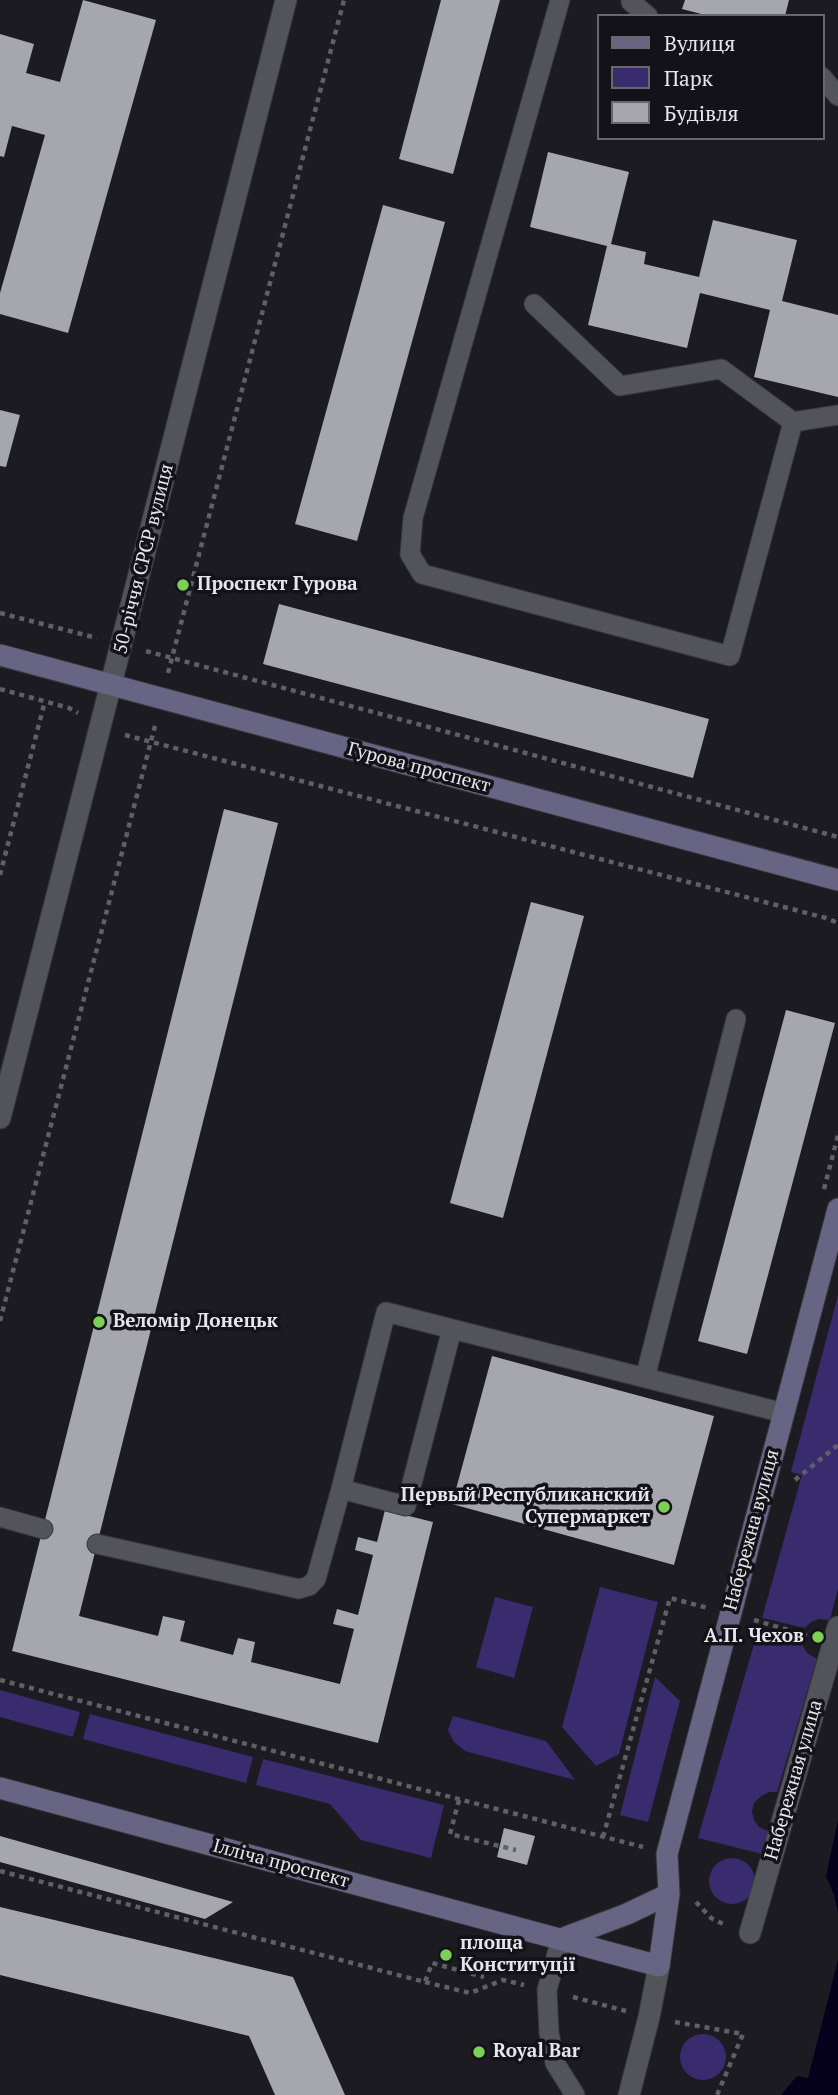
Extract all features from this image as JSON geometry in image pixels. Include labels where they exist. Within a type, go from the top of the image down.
[{"type":"main road","name":"Гурова проспект","points":[[0,655],[838,880]]},
{"type":"main road","name":"Набережна вулиця","points":[[669,1894],[667,1854],[838,1209]]},
{"type":"main road","name":"Ілліча проспект","points":[[0,1788],[659,1966]]},
{"type":"main road","points":[[561,1939],[627,1914],[669,1894]]},
{"type":"main road","points":[[659,1966],[669,1894]]},
{"type":"street","name":"50-річчя СРСР вулиця","points":[[0,1118],[286,0]]},
{"type":"street","name":"Набережная улица","points":[[750,1933],[838,1627]]},
{"type":"street","points":[[629,2095],[659,1966]]},
{"type":"lane","points":[[560,0],[413,518],[410,554],[422,574],[730,656],[793,422]]},
{"type":"lane","points":[[631,2],[646,14]]},
{"type":"lane","points":[[824,79],[838,96]]},
{"type":"lane","points":[[534,304],[620,386],[721,369],[793,422],[838,415]]},
{"type":"lane","points":[[645,1378],[736,1019]]},
{"type":"lane","points":[[97,1544],[299,1589],[309,1586],[316,1579],[386,1312],[784,1413]]},
{"type":"lane","points":[[341,1489],[407,1506],[452,1329]]},
{"type":"lane","points":[[0,1517],[43,1529]]},
{"type":"lane","points":[[561,1939],[547,1990],[549,2033],[555,2063],[575,2095]]},
{"type":"path","points":[[0,1321],[344,0]]},
{"type":"path","points":[[0,613],[838,837]]},
{"type":"path","points":[[0,876],[45,701]]},
{"type":"path","points":[[151,741],[813,914],[838,923]]},
{"type":"path","points":[[603,1837],[670,1598]]},
{"type":"path","points":[[0,1680],[667,1854]]},
{"type":"path","points":[[459,1800],[450,1834],[516,1850]]},
{"type":"path","points":[[0,1871],[470,1993],[503,1980],[649,2017],[743,2034],[717,2095]]},
{"type":"path","points":[[691,1894],[699,1907],[711,1918],[750,1933]]},
{"type":"path","points":[[425,1982],[432,1963],[484,1977]]},
{"type":"green space","points":[[838,1295],[838,1589],[830,1620],[819,1619],[805,1628],[762,1618],[802,1475],[791,1472]]},
{"type":"green space","points":[[600,1587],[658,1602],[619,1754],[596,1766],[562,1727]]},
{"type":"green space","points":[[495,1597],[533,1607],[514,1678],[476,1667]]},
{"type":"green space","points":[[759,1627],[802,1639],[808,1654],[817,1659],[777,1792],[769,1792],[754,1803],[754,1820],[759,1827],[769,1832],[762,1854],[698,1838]]},
{"type":"green space","points":[[655,1677],[680,1701],[648,1822],[620,1815]]},
{"type":"green space","points":[[0,1690],[80,1712],[73,1737],[0,1717]]},
{"type":"green space","points":[[90,1714],[253,1757],[246,1783],[83,1739]]},
{"type":"green space","points":[[453,1716],[546,1741],[575,1780],[465,1751],[454,1742],[448,1730]]},
{"type":"green space","points":[[263,1759],[444,1805],[431,1858],[361,1840],[330,1804],[256,1785]]},
{"type":"green space","points":[[732,1858],[748,1865],[755,1881],[748,1897],[732,1904],[716,1897],[709,1881],[716,1865]]},
{"type":"green space","points":[[703,2034],[719,2041],[726,2057],[719,2073],[703,2080],[687,2073],[680,2057],[687,2041]]},
{"type":"shaded area","points":[[838,1820],[838,1913],[826,1876]]},
{"type":"shaded area","points":[[838,1960],[838,2095],[781,2095],[797,2076],[808,2078]]},
{"type":"building","points":[[83,0],[156,20],[68,333],[0,314],[0,293],[45,135],[12,126],[4,157],[0,156],[0,34],[34,44],[26,73],[60,82]]},
{"type":"building","points":[[441,0],[500,0],[453,174],[399,159]]},
{"type":"building","points":[[685,0],[789,0],[786,14],[701,14],[682,9]]},
{"type":"building","points":[[548,152],[629,172],[611,244],[646,252],[644,264],[699,277],[713,220],[797,240],[782,301],[838,315],[838,397],[754,377],[770,310],[700,293],[687,348],[588,325],[607,246],[530,227]]},
{"type":"building","points":[[383,205],[445,222],[357,541],[295,524]]},
{"type":"building","points":[[0,410],[20,415],[6,467],[0,466]]},
{"type":"building","points":[[279,604],[709,719],[693,778],[263,664]]},
{"type":"building","points":[[224,809],[278,823],[79,1616],[158,1636],[163,1616],[185,1621],[180,1641],[233,1655],[238,1638],[255,1642],[251,1662],[340,1684],[354,1629],[333,1624],[337,1609],[358,1615],[373,1555],[355,1550],[358,1537],[377,1542],[385,1510],[433,1522],[378,1743],[12,1651]]},
{"type":"building","points":[[531,902],[584,916],[503,1218],[450,1203]]},
{"type":"building","points":[[786,1010],[835,1023],[747,1354],[698,1341]]},
{"type":"building","points":[[492,1356],[714,1416],[674,1565],[452,1504]]},
{"type":"building","points":[[504,1828],[535,1836],[527,1865],[497,1857]]},
{"type":"building","points":[[0,1836],[233,1902],[205,1919],[0,1862]]},
{"type":"building","points":[[0,1907],[293,1977],[345,2095],[275,2095],[249,2036],[0,1975]]},
{"type":"place","name":"Проспект Гурова","points":[[183,585]]},
{"type":"place","name":"Веломір Донецьк","points":[[99,1322]]},
{"type":"place","name":"Первый Республиканский Супермаркет","points":[[664,1507]]},
{"type":"place","name":"А.П. Чехов","points":[[818,1637]]},
{"type":"place","name":"площа Конституції","points":[[446,1955]]},
{"type":"place","name":"Royal Bar","points":[[479,2052]]}]
